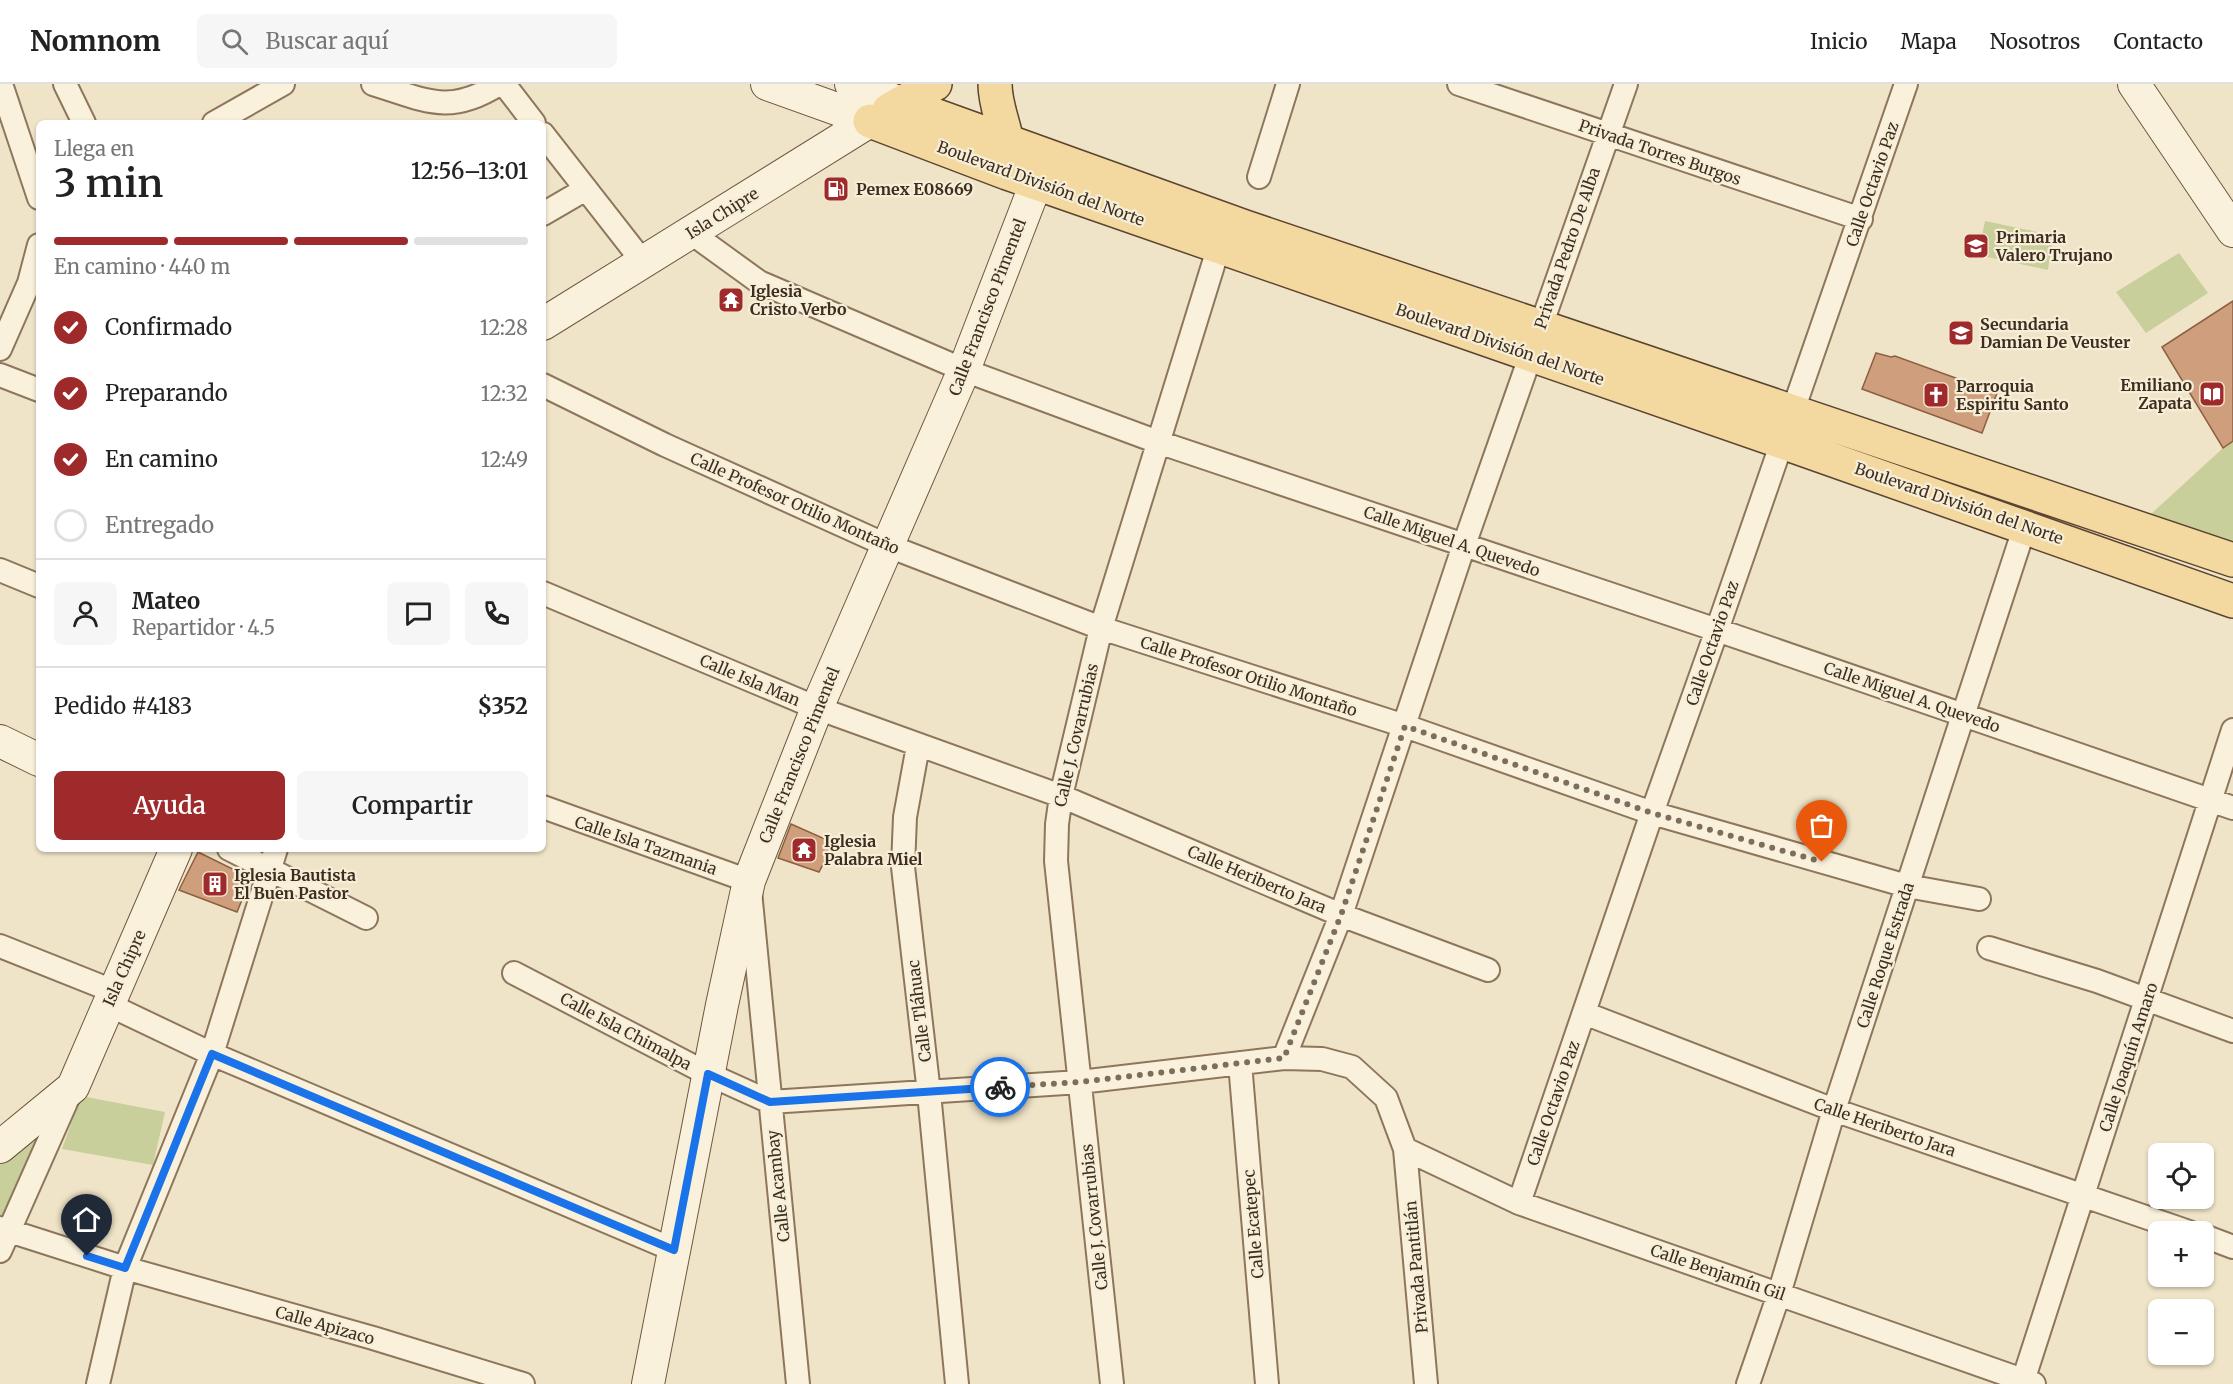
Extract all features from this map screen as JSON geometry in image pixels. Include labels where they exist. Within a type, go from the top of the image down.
[{"type":"main road","name":"Boulevard División del Norte","points":[[767,84],[870,121],[1024,163],[1256,231],[1535,341]]},
{"type":"main road","name":"Boulevard División del Norte","points":[[851,84],[901,103],[1024,163],[1219,246],[1535,341],[1787,427],[2233,560]]},
{"type":"main road","points":[[901,103],[935,84]]},
{"type":"main road","points":[[995,84],[995,101],[1024,163]]},
{"type":"main road","points":[[2134,84],[2233,231]]},
{"type":"main road","name":"Isla Chipre","points":[[546,322],[901,103]]},
{"type":"main road","name":"Calle Francisco Pimentel","points":[[648,1384],[708,1074],[749,881],[817,708],[964,370],[1024,163]]},
{"type":"main road","name":"Boulevard División del Norte","points":[[1787,427],[2025,526],[2233,601]]},
{"type":"main road","points":[[0,741],[36,759]]},
{"type":"main road","name":"Isla Chipre","points":[[73,1086],[175,852]]},
{"type":"main road","points":[[0,1147],[73,1086]]},
{"type":"street","points":[[1,84],[36,189]]},
{"type":"street","points":[[65,84],[83,120]]},
{"type":"street","points":[[219,120],[284,84]]},
{"type":"street","points":[[373,84],[441,104],[472,99],[502,84],[532,120]]},
{"type":"street","points":[[1259,177],[1288,84]]},
{"type":"street","name":"Privada Torres Burgos","points":[[1459,84],[1861,219]]},
{"type":"street","name":"Privada Pedro De Alba","points":[[1284,1058],[1341,915],[1464,545],[1626,84]]},
{"type":"street","name":"Calle Octavio Paz","points":[[1519,1203],[1906,84]]},
{"type":"street","points":[[546,138],[643,262]]},
{"type":"street","points":[[546,212],[586,189]]},
{"type":"street","name":"Calle Miguel A. Quevedo","points":[[690,232],[759,282],[964,370],[1158,442],[1717,630],[2233,808]]},
{"type":"street","name":"Calle J. Covarrubias","points":[[1112,1384],[1056,861],[1057,824],[1061,796],[1101,628],[1219,246]]},
{"type":"street","points":[[0,349],[29,283],[36,256]]},
{"type":"street","points":[[0,375],[36,389]]},
{"type":"street","name":"Calle Profesor Otilio Montaño","points":[[546,386],[665,445],[886,545],[1101,628],[1405,726],[1652,813],[1907,886],[1979,898]]},
{"type":"street","name":"Calle Roque Estrada","points":[[1748,1384],[1779,1294],[1834,1110],[2025,526]]},
{"type":"street","points":[[0,570],[36,585]]},
{"type":"street","name":"Calle Isla Man","points":[[546,594],[817,708],[1061,796]]},
{"type":"street","name":"Calle Joaquín Amaro","points":[[2026,1383],[2082,1195],[2233,730]]},
{"type":"street","name":"Calle Tláhuac","points":[[918,746],[905,817],[903,867],[929,1093],[957,1384]]},
{"type":"street","name":"Calle Heriberto Jara","points":[[1061,796],[1341,915],[1488,970]]},
{"type":"street","name":"Calle Isla Tazmania","points":[[546,808],[749,881]]},
{"type":"street","points":[[242,852],[273,859],[290,881],[366,918]]},
{"type":"street","points":[[98,1384],[125,1268],[212,1054],[273,859]]},
{"type":"street","name":"Calle Acambay","points":[[749,881],[798,1384]]},
{"type":"street","points":[[0,946],[110,998],[212,1054],[674,1250]]},
{"type":"street","points":[[1989,948],[2097,981],[2233,1031]]},
{"type":"street","name":"Calle Isla Chimalpa","points":[[514,973],[708,1074],[770,1102],[1080,1082],[1284,1058],[1322,1059],[1352,1067],[1386,1098],[1405,1149]]},
{"type":"street","name":"Calle Heriberto Jara","points":[[1584,1013],[1834,1110],[2157,1221]]},
{"type":"street","name":"Calle Ecatepec","points":[[1240,1063],[1267,1384]]},
{"type":"street","points":[[3,1237],[73,1086]]},
{"type":"street","name":"Calle Benjamín Gil","points":[[1405,1149],[1519,1203],[2026,1383]]},
{"type":"street","name":"Privada Pantitlán","points":[[1405,1149],[1426,1384]]},
{"type":"street","name":"Calle Apizaco","points":[[3,1237],[125,1268],[362,1335],[523,1384]]},
{"type":"street","points":[[2214,1240],[2233,1247]]},
{"type":"green space","points":[[1985,221],[2056,236],[2051,249],[2048,270],[1978,255]]},
{"type":"green space","points":[[2179,253],[2208,293],[2146,333],[2116,292]]},
{"type":"green space","points":[[2233,441],[2233,551],[2183,533],[2151,514]]},
{"type":"green space","points":[[81,1096],[165,1112],[153,1165],[62,1149]]},
{"type":"green space","points":[[44,1130],[7,1217],[0,1215],[0,1161]]},
{"type":"building","name":"Emiliano Zapata","points":[[2233,301],[2233,441],[2223,448],[2162,347]]},
{"type":"building","name":"Parroquia Espiritu Santo","points":[[1876,353],[1895,356],[1997,393],[1982,433],[1862,389]]},
{"type":"building","name":"Iglesia Palabra Miel","points":[[791,824],[834,843],[819,872],[778,858]]},
{"type":"building","name":"Iglesia Bautista El Buen Pastor","points":[[198,852],[251,878],[237,912],[179,890]]},
{"type":"way so far","points":[[1000,1087],[1080,1082],[1284,1058],[1341,915],[1405,726],[1652,813],[1822,862]]},
{"type":"place","name":"Pemex E08669","points":[[836,189]]},
{"type":"place","name":"Primaria Valero Trujano","points":[[1976,246]]},
{"type":"place","name":"Iglesia Cristo Verbo","points":[[731,300]]},
{"type":"place","name":"Secundaria Damian De Veuster","points":[[1961,333]]},
{"type":"place","name":"Emiliano Zapata","points":[[2212,394]]},
{"type":"place","name":"Parroquia Espiritu Santo","points":[[1936,395]]},
{"type":"place","name":"Iglesia Palabra Miel","points":[[804,850]]},
{"type":"place","name":"Iglesia Bautista El Buen Pastor","points":[[215,884]]},
{"type":"route","points":[[87,1256],[125,1268],[212,1054],[674,1250],[708,1074],[770,1102],[1000,1087]]}]
